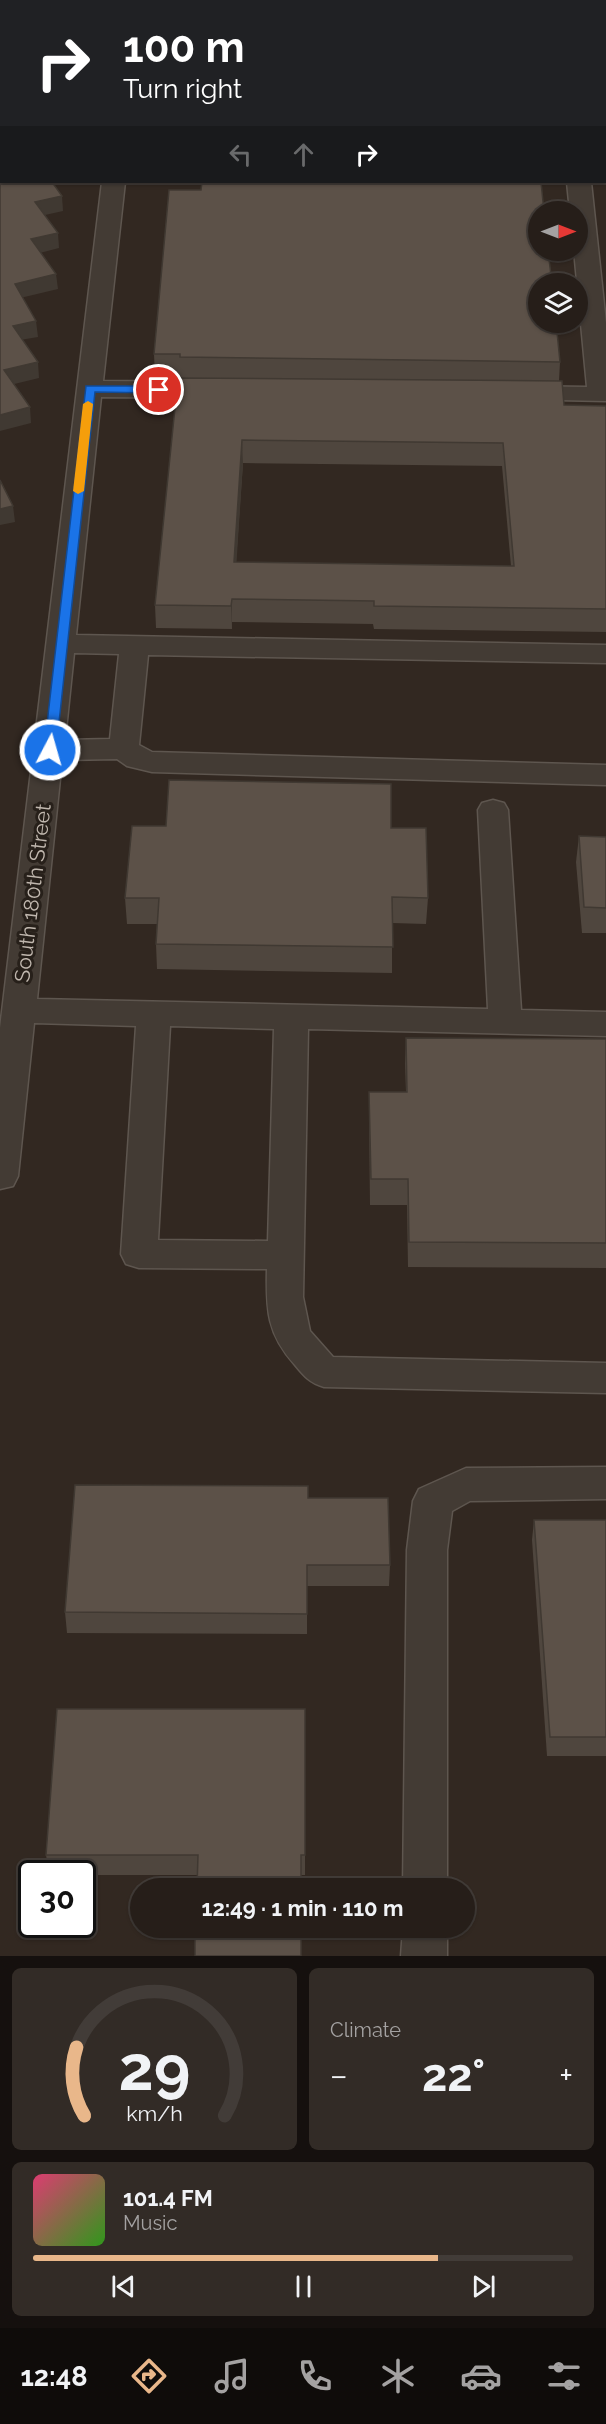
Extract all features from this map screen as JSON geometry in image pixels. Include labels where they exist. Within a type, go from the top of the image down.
[{"type":"street","name":"South 180th Street","points":[[0,1176],[113,183]]},
{"type":"street","points":[[494,394],[601,395],[579,183]]},
{"type":"street","points":[[90,389],[244,391]]},
{"type":"street","points":[[61,644],[606,654]]},
{"type":"street","points":[[124,749],[135,644]]},
{"type":"street","points":[[50,750],[124,749],[138,759],[152,762],[606,775]]},
{"type":"street","points":[[493,810],[505,1022]]},
{"type":"street","points":[[19,1011],[606,1024]]},
{"type":"street","points":[[154,1014],[139,1254],[285,1255]]},
{"type":"street","points":[[291,1017],[285,1297],[292,1337],[324,1372],[606,1378]]},
{"type":"street","points":[[425,1878],[427,1550],[433,1501],[466,1485],[606,1483]]},
{"type":"street","points":[[424,1938],[424,1956]]},
{"type":"building","points":[[0,183],[53,183],[62,196],[35,202],[58,233],[31,239],[56,274],[15,284],[36,321],[13,326],[38,362],[4,370],[30,407],[0,415]]},
{"type":"building","points":[[202,183],[541,183],[543,201],[528,201],[528,261],[549,261],[551,273],[528,273],[528,333],[557,333],[560,362],[180,357],[180,354],[154,354],[169,190],[201,190]]},
{"type":"building","points":[[178,378],[562,381],[564,405],[606,406],[606,609],[374,606],[374,601],[232,599],[231,606],[155,605]],"holes":[[[242,440],[503,443],[514,566],[234,562]]]},
{"type":"building","points":[[0,480],[13,506],[0,509]]},
{"type":"building","points":[[169,780],[391,784],[391,828],[426,828],[428,898],[392,897],[393,947],[156,944],[159,898],[125,898],[132,826],[166,826]]},
{"type":"building","points":[[579,836],[606,837],[606,908],[584,907]]},
{"type":"building","points":[[406,1038],[606,1039],[606,1243],[409,1242],[408,1179],[371,1179],[369,1092],[407,1092]]},
{"type":"building","points":[[75,1485],[308,1486],[308,1498],[388,1498],[390,1565],[307,1565],[307,1614],[65,1612]]},
{"type":"building","points":[[534,1520],[606,1520],[606,1737],[550,1737]]},
{"type":"building","points":[[57,1709],[305,1709],[305,1855],[301,1855],[301,1878],[197,1878],[198,1855],[46,1855]]},
{"type":"building","points":[[195,1938],[301,1938],[301,1956],[195,1956]]},
{"type":"slow traffic","points":[[78,491],[88,404]]},
{"type":"route","points":[[50,750],[90,389],[159,390]]}]
